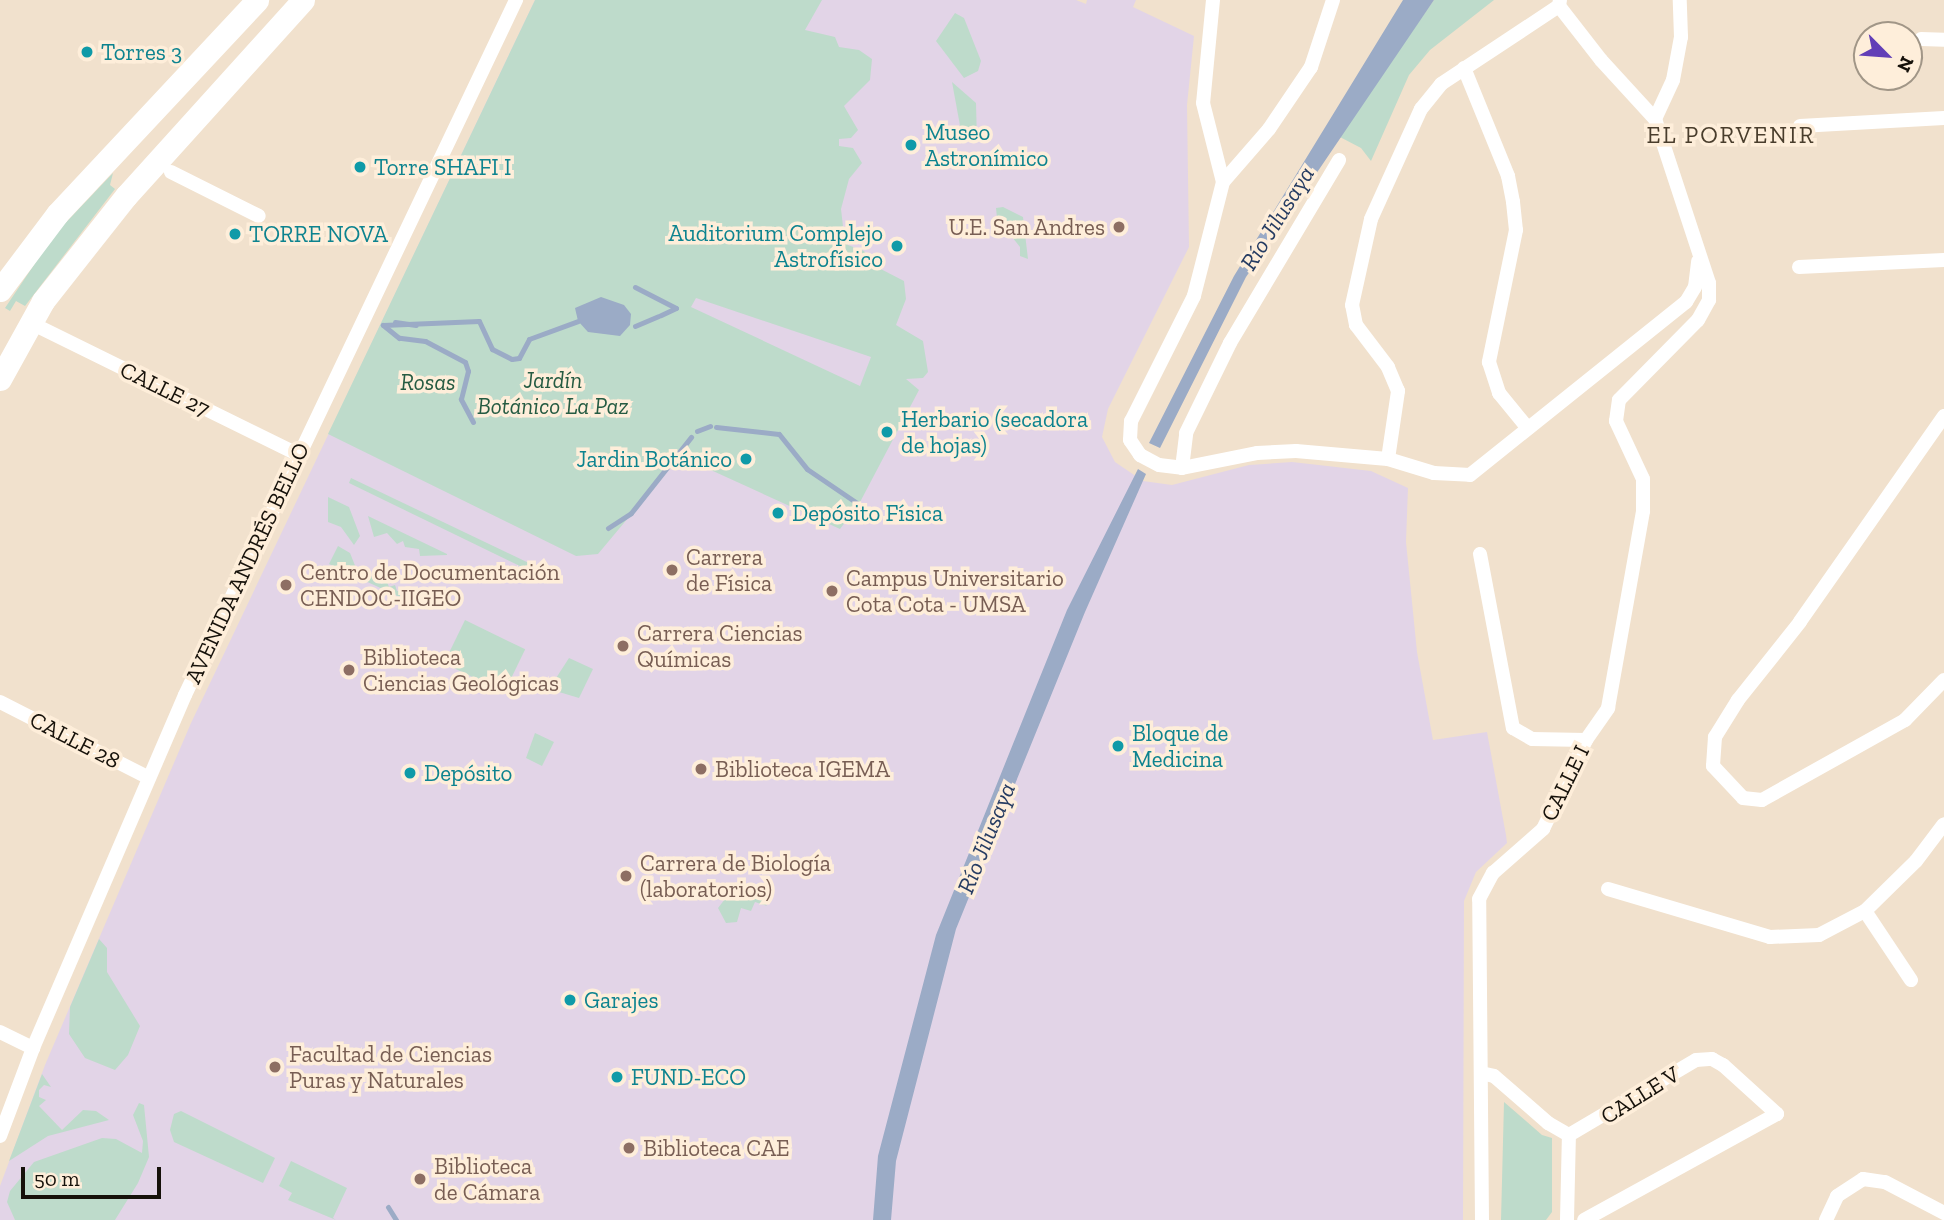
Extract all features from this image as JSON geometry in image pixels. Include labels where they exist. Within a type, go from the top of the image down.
[{"type":"main road","points":[[0,290],[57,214],[257,0]]},
{"type":"main road","points":[[0,379],[31,323],[126,196],[303,0]]},
{"type":"street","name":"AVENIDA ANDRÉS BELLO","points":[[0,1136],[33,1048],[149,778],[299,455],[516,0]]},
{"type":"street","points":[[1213,0],[1203,103],[1223,182]]},
{"type":"street","points":[[1333,0],[1311,67],[1269,129],[1223,182],[1194,296],[1131,421],[1130,440],[1140,455],[1159,465],[1182,468],[1270,451],[1388,460],[1465,477],[1499,453],[1526,426],[1686,302],[1695,287],[1698,260],[1654,119],[1560,3],[1441,84],[1421,109],[1371,219],[1353,293],[1356,326],[1388,367],[1398,391],[1388,460]]},
{"type":"street","points":[[1654,119],[1673,80],[1681,37],[1680,0]]},
{"type":"street","points":[[1923,39],[1944,40]]},
{"type":"street","points":[[1464,68],[1508,176],[1516,230],[1489,362],[1499,393],[1526,426]]},
{"type":"street","points":[[1800,126],[1944,118]]},
{"type":"street","points":[[1182,468],[1186,433],[1230,343],[1339,160]]},
{"type":"street","points":[[171,172],[260,216]]},
{"type":"street","name":"CALLE I","points":[[1482,1220],[1479,899],[1493,873],[1543,829],[1586,740],[1608,708],[1616,679],[1643,511],[1643,480],[1616,421],[1619,400],[1698,320],[1709,300],[1709,283],[1698,260]]},
{"type":"street","points":[[1799,267],[1944,260]]},
{"type":"street","name":"CALLE 27","points":[[31,323],[299,455]]},
{"type":"street","points":[[1944,416],[1800,622],[1738,700],[1715,737],[1713,766],[1743,798],[1762,800],[1905,720],[1944,680]]},
{"type":"street","points":[[1480,554],[1513,728],[1532,739],[1586,740]]},
{"type":"street","name":"CALLE 28","points":[[0,702],[149,778]]},
{"type":"street","points":[[1608,889],[1770,937],[1819,935],[1865,911],[1916,861],[1944,824]]},
{"type":"street","points":[[1865,911],[1910,981]]},
{"type":"street","points":[[0,1032],[33,1048]]},
{"type":"street","name":"CALLE V","points":[[1569,1135],[1703,1059],[1723,1065],[1777,1114],[1584,1220]]},
{"type":"street","points":[[1480,1073],[1494,1076],[1569,1135],[1567,1220]]},
{"type":"street","points":[[1829,1219],[1837,1196],[1863,1179],[1885,1182],[1944,1213]]},
{"type":"shaded area","name":"Campus Universitario Cota Cota - UMSA","points":[[535,0],[1076,0],[1086,4],[1087,0],[1136,0],[1133,7],[1194,36],[1187,105],[1189,247],[1108,409],[1102,437],[1115,462],[1143,481],[1172,485],[1249,465],[1292,462],[1371,471],[1408,488],[1406,542],[1417,652],[1433,740],[1487,732],[1507,843],[1476,872],[1464,901],[1463,1220],[0,1220],[0,1186],[45,1065],[191,723]]},
{"type":"green space","points":[[535,0],[822,0],[805,30],[835,37],[839,47],[859,50],[872,59],[870,80],[844,106],[858,130],[851,138],[839,139],[839,146],[853,148],[862,163],[849,179],[841,209],[844,235],[848,245],[864,251],[873,265],[904,281],[906,299],[896,325],[923,341],[928,372],[923,378],[906,379],[919,390],[859,504],[840,529],[680,456],[598,554],[576,556],[328,434]],"holes":[[[696,298],[871,357],[860,386],[691,307]]]},
{"type":"green space","points":[[1434,0],[1494,0],[1430,50],[1409,75],[1371,161],[1361,148],[1338,136]]},
{"type":"green space","points":[[955,13],[964,18],[981,61],[978,71],[964,78],[936,41]]},
{"type":"green space","points":[[952,82],[976,103],[977,142],[961,131]]},
{"type":"green space","points":[[113,173],[110,185],[115,189],[25,306],[16,301],[10,311],[5,308],[54,235]]},
{"type":"green space","points":[[1003,207],[1023,217],[1028,259],[1020,256],[1020,247],[997,218],[996,208]]},
{"type":"green space","points":[[351,478],[533,566],[530,571],[349,483]]},
{"type":"green space","points":[[328,497],[349,507],[360,536],[354,545],[341,527],[328,522]]},
{"type":"green space","points":[[368,516],[447,555],[420,556],[419,549],[405,547],[403,541],[397,544],[387,533],[374,537]]},
{"type":"green space","points":[[338,546],[350,553],[358,573],[379,578],[381,584],[387,582],[389,587],[395,585],[397,591],[403,589],[404,599],[329,564]]},
{"type":"green space","points":[[465,620],[525,649],[504,693],[444,663]]},
{"type":"green space","points":[[569,658],[593,669],[579,698],[549,689]]},
{"type":"green space","points":[[535,733],[554,742],[542,766],[526,758]]},
{"type":"green space","points":[[757,893],[767,906],[755,902],[751,911],[741,908],[737,922],[726,923],[718,908],[725,899],[736,894],[750,899]]},
{"type":"green space","points":[[99,939],[107,948],[107,972],[140,1026],[128,1055],[115,1070],[85,1058],[69,1034],[70,1007]]},
{"type":"green space","points":[[42,1074],[51,1087],[44,1085],[39,1090],[39,1097],[46,1100],[39,1106],[62,1130],[83,1110],[96,1111],[109,1120],[48,1136],[9,1161]]},
{"type":"green space","points":[[1504,1102],[1542,1135],[1552,1138],[1552,1212],[1546,1220],[1501,1220]]},
{"type":"green space","points":[[139,1103],[144,1105],[149,1157],[138,1183],[115,1220],[15,1220],[7,1202],[10,1191],[34,1162],[102,1138],[116,1139],[142,1153],[143,1141],[133,1115]]},
{"type":"green space","points":[[181,1111],[275,1158],[263,1183],[174,1142],[170,1130],[174,1114]]},
{"type":"green space","points":[[291,1161],[347,1188],[333,1218],[336,1220],[288,1200],[292,1193],[279,1186]]},
{"type":"water","name":"Río Jilusaya","points":[[1403,0],[1434,0],[1246,277],[1160,448],[1149,443],[1234,276]]},
{"type":"water","points":[[601,297],[624,305],[631,314],[630,325],[620,336],[588,332],[578,321],[575,308]]},
{"type":"water","name":"Río Jilusaya","points":[[1138,469],[1146,474],[1085,612],[956,929],[896,1161],[891,1220],[873,1220],[878,1156],[936,935],[1067,610]]},
{"type":"waterway","points":[[635,287],[676,308],[661,315]]},
{"type":"waterway","points":[[635,326],[658,316]]},
{"type":"waterway","points":[[473,422],[461,399],[468,371],[465,362],[425,341],[399,338],[383,325],[479,321],[492,349],[512,359],[519,358],[529,339],[578,321]]},
{"type":"waterway","points":[[395,322],[416,325]]},
{"type":"waterway","points":[[697,431],[710,426]]},
{"type":"waterway","points":[[716,427],[779,434],[807,469],[857,503]]},
{"type":"waterway","points":[[608,528],[631,513],[691,437]]},
{"type":"waterway","points":[[388,1207],[396,1220]]},
{"type":"place","name":"Torres 3","points":[[87,52]]},
{"type":"place","name":"Museo Astronímico","points":[[911,145]]},
{"type":"place","name":"Torre SHAFI I","points":[[360,167]]},
{"type":"place","name":"U.E. San Andres","points":[[1119,227]]},
{"type":"place","name":"TORRE NOVA","points":[[235,234]]},
{"type":"place","name":"Auditorium Complejo Astrofísico","points":[[897,246]]},
{"type":"place","name":"Herbario (secadora de hojas)","points":[[887,432]]},
{"type":"place","name":"Jardin Botánico","points":[[746,459]]},
{"type":"place","name":"Depósito Física","points":[[778,513]]},
{"type":"place","name":"Carrera de Física","points":[[672,570]]},
{"type":"place","name":"Centro de Documentación CENDOC-IIGEO","points":[[286,585]]},
{"type":"place","name":"Campus Universitario Cota Cota - UMSA","points":[[832,591]]},
{"type":"place","name":"Carrera Ciencias Químicas","points":[[623,646]]},
{"type":"place","name":"Biblioteca Ciencias Geológicas","points":[[349,670]]},
{"type":"place","name":"Bloque de Medicina","points":[[1118,746]]},
{"type":"place","name":"Biblioteca IGEMA","points":[[701,769]]},
{"type":"place","name":"Depósito","points":[[410,773]]},
{"type":"place","name":"Carrera de Biología (laboratorios)","points":[[626,876]]},
{"type":"place","name":"Garajes","points":[[570,1000]]},
{"type":"place","name":"Facultad de Ciencias Puras y Naturales","points":[[275,1067]]},
{"type":"place","name":"FUND-ECO","points":[[617,1077]]},
{"type":"place","name":"Biblioteca CAE","points":[[629,1148]]},
{"type":"place","name":"Biblioteca de Cámara","points":[[420,1179]]},
{"type":"district","name":"EL PORVENIR","points":[[1731,135]]},
{"type":"park label","name":"Rosas","points":[[428,382]]},
{"type":"park label","name":"Jardín Botánico La Paz","points":[[553,393]]}]
